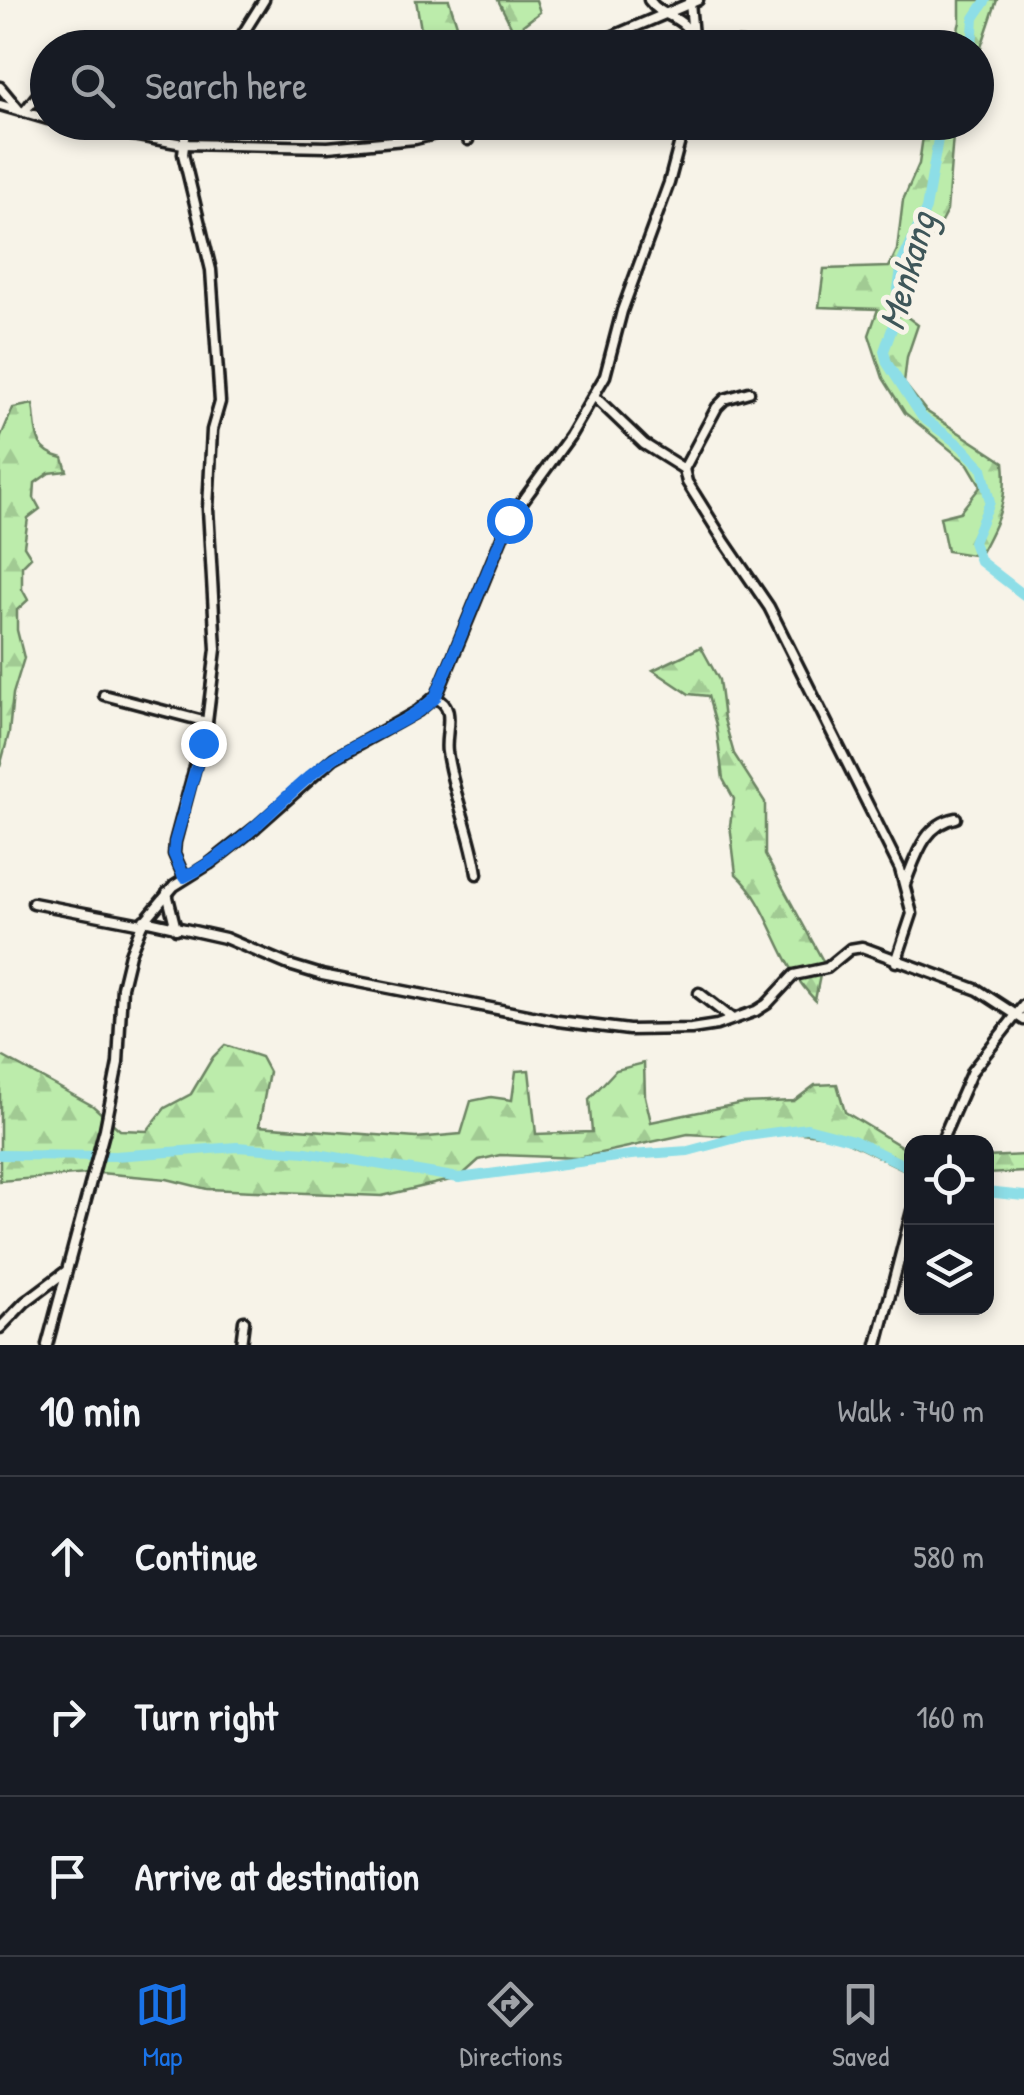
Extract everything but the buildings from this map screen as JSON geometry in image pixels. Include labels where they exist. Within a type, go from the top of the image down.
[{"type":"street","points":[[245,30],[264,0]]},
{"type":"street","points":[[650,0],[662,15],[682,23],[686,30]]},
{"type":"street","points":[[627,30],[693,2],[694,30]]},
{"type":"street","points":[[0,87],[22,111]]},
{"type":"street","points":[[22,111],[30,102]]},
{"type":"street","points":[[0,105],[30,113]]},
{"type":"street","points":[[160,140],[182,144],[370,144],[406,140]]},
{"type":"street","points":[[183,140],[208,256],[218,331],[220,402],[212,430],[208,509],[216,649],[208,722],[175,842],[174,854],[184,877]]},
{"type":"street","points":[[176,929],[167,894],[184,877],[208,864],[256,827],[334,758],[435,698],[509,520],[570,436],[607,370],[622,311],[669,183],[680,140]]},
{"type":"street","points":[[748,392],[725,399],[716,407],[684,469],[687,482],[769,607],[894,854],[912,914],[896,962]]},
{"type":"street","points":[[594,396],[618,423],[684,469]]},
{"type":"street","points":[[104,696],[208,722]]},
{"type":"street","points":[[435,698],[448,708],[448,760],[477,874]]},
{"type":"street","points":[[905,884],[935,826],[956,818]]},
{"type":"street","points":[[48,1345],[105,1128],[118,1063],[122,987],[130,954],[143,922],[174,886]]},
{"type":"street","points":[[33,904],[225,938],[306,971],[558,1020],[652,1030],[706,1028],[768,1004],[794,975],[827,968],[855,947],[978,990],[1020,1018]]},
{"type":"street","points":[[699,993],[731,1018]]},
{"type":"street","points":[[944,1135],[972,1071],[1020,1018],[1024,1005]]},
{"type":"street","points":[[877,1345],[908,1225]]},
{"type":"street","points":[[0,1328],[25,1302],[66,1271]]},
{"type":"street","points":[[241,1345],[244,1321]]},
{"type":"green space","points":[[416,0],[449,0],[459,30],[421,30]]},
{"type":"green space","points":[[498,0],[536,0],[540,12],[513,30]]},
{"type":"green space","points":[[960,0],[997,0],[987,30],[958,30]]},
{"type":"green space","points":[[923,140],[953,140],[947,211],[934,235],[914,258],[905,299],[906,316],[918,325],[907,357],[904,383],[926,411],[1004,462],[1000,511],[979,556],[947,551],[940,517],[960,512],[981,486],[968,464],[905,413],[883,378],[869,335],[878,309],[819,307],[824,269],[889,267],[897,250],[903,200],[919,164]]},
{"type":"green space","points":[[33,404],[41,445],[63,458],[67,471],[49,473],[35,483],[34,498],[40,509],[28,518],[24,546],[31,557],[22,566],[22,589],[28,600],[17,610],[24,658],[13,694],[0,767],[0,439],[13,408]]},
{"type":"green space","points":[[701,647],[719,680],[734,754],[765,802],[765,855],[823,961],[815,1000],[792,969],[758,901],[736,874],[730,825],[734,799],[723,779],[708,696],[689,694],[653,670]]},
{"type":"green space","points":[[225,1045],[261,1057],[269,1072],[259,1126],[416,1138],[461,1134],[471,1101],[491,1097],[512,1100],[516,1071],[529,1070],[536,1134],[592,1132],[589,1099],[616,1070],[644,1063],[651,1122],[742,1103],[794,1101],[815,1085],[837,1084],[845,1112],[904,1148],[904,1170],[837,1137],[774,1130],[740,1137],[688,1134],[578,1158],[500,1155],[479,1160],[459,1178],[382,1196],[207,1189],[167,1179],[100,1173],[0,1181],[0,1055],[93,1106],[120,1130],[147,1131],[165,1108],[191,1094],[213,1057]]},
{"type":"green space","points":[[1024,1155],[1024,1172],[994,1174],[994,1157]]},
{"type":"waterway","name":"Menkang","points":[[973,30],[974,18],[986,0]]},
{"type":"waterway","name":"Menkang","points":[[938,140],[926,209],[902,262],[892,329],[884,351],[887,363],[922,417],[961,446],[982,468],[990,502],[973,542],[980,561],[1024,595]]},
{"type":"waterway","points":[[0,1155],[115,1156],[237,1147],[306,1152],[459,1178],[688,1151],[740,1137],[807,1128],[853,1140],[904,1165]]},
{"type":"waterway","points":[[994,1193],[1024,1196]]},
{"type":"route","points":[[203,743],[175,842],[174,854],[184,877],[208,864],[256,827],[334,758],[435,698],[509,520]]}]
